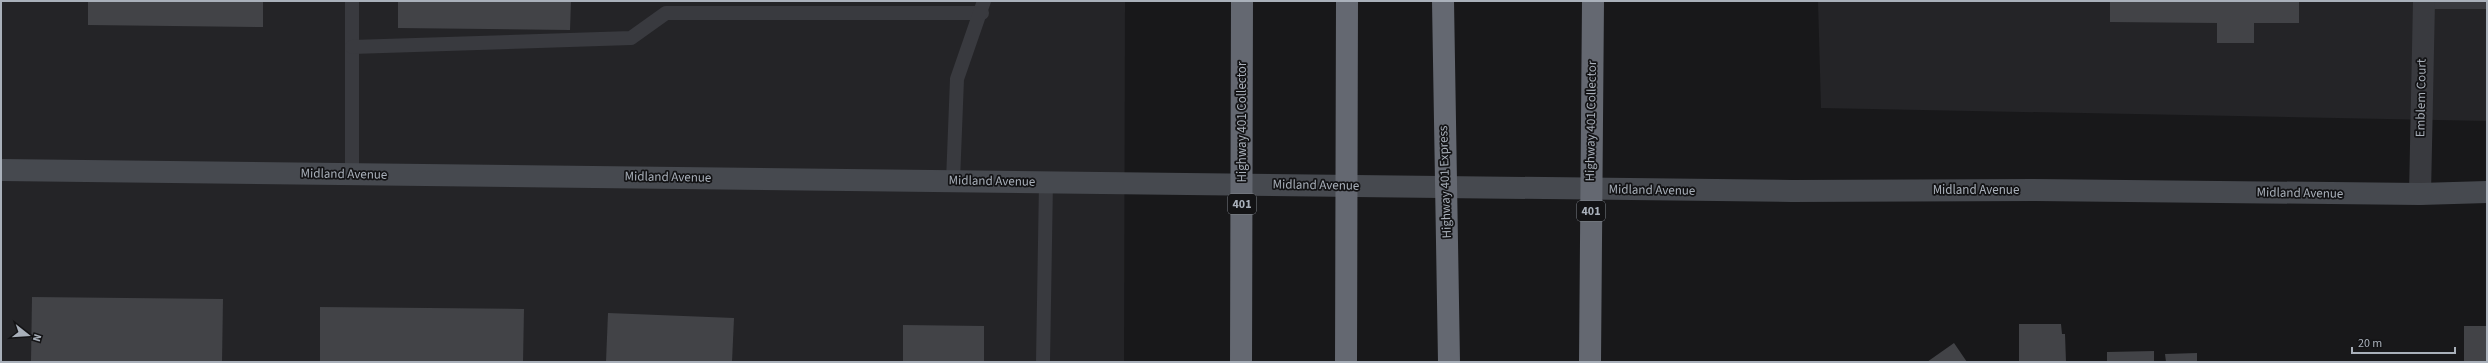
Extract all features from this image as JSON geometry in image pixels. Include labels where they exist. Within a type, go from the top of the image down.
[{"type":"highway","name":"Highway 401 Collector","points":[[1241,362],[1242,1]]},
{"type":"highway","points":[[1346,362],[1347,1]]},
{"type":"highway","name":"Highway 401 Express","points":[[1442,1],[1442,92],[1449,362]]},
{"type":"highway","name":"Highway 401 Collector","points":[[1590,362],[1591,88],[1593,1]]},
{"type":"main road","name":"Midland Avenue","points":[[1,170],[1792,191],[2035,190],[2420,194],[2487,192]]},
{"type":"street","name":"Emblem Court","points":[[2420,194],[2424,2]]},
{"type":"lane","points":[[352,1],[352,174]]},
{"type":"lane","points":[[2424,2],[2487,2]]},
{"type":"lane","points":[[352,47],[631,38],[666,13],[983,7],[957,79],[953,181]]},
{"type":"lane","points":[[1043,362],[1046,182]]},
{"type":"shaded area","points":[[1,1],[1125,1],[1124,362],[1,362]]},
{"type":"shaded area","points":[[1818,1],[2487,1],[2487,121],[1821,108]]},
{"type":"building","points":[[88,1],[263,1],[263,27],[88,25]]},
{"type":"building","points":[[398,1],[571,1],[570,30],[398,28]]},
{"type":"building","points":[[2110,1],[2299,1],[2299,23],[2254,23],[2254,43],[2217,43],[2217,23],[2110,22]]},
{"type":"building","points":[[32,297],[223,299],[222,362],[31,362]]},
{"type":"building","points":[[320,307],[524,309],[523,362],[320,362]]},
{"type":"building","points":[[608,313],[734,318],[732,362],[606,362]]},
{"type":"building","points":[[2019,324],[2061,324],[2062,334],[2065,334],[2066,362],[2019,362]]},
{"type":"building","points":[[903,325],[984,326],[984,362],[903,362]]},
{"type":"building","points":[[2464,326],[2487,326],[2487,362],[2464,362]]},
{"type":"building","points":[[1954,343],[1967,362],[1927,362]]},
{"type":"building","points":[[2154,351],[2154,362],[2107,362],[2107,352]]},
{"type":"building","points":[[2197,353],[2197,362],[2166,362],[2165,354]]}]
